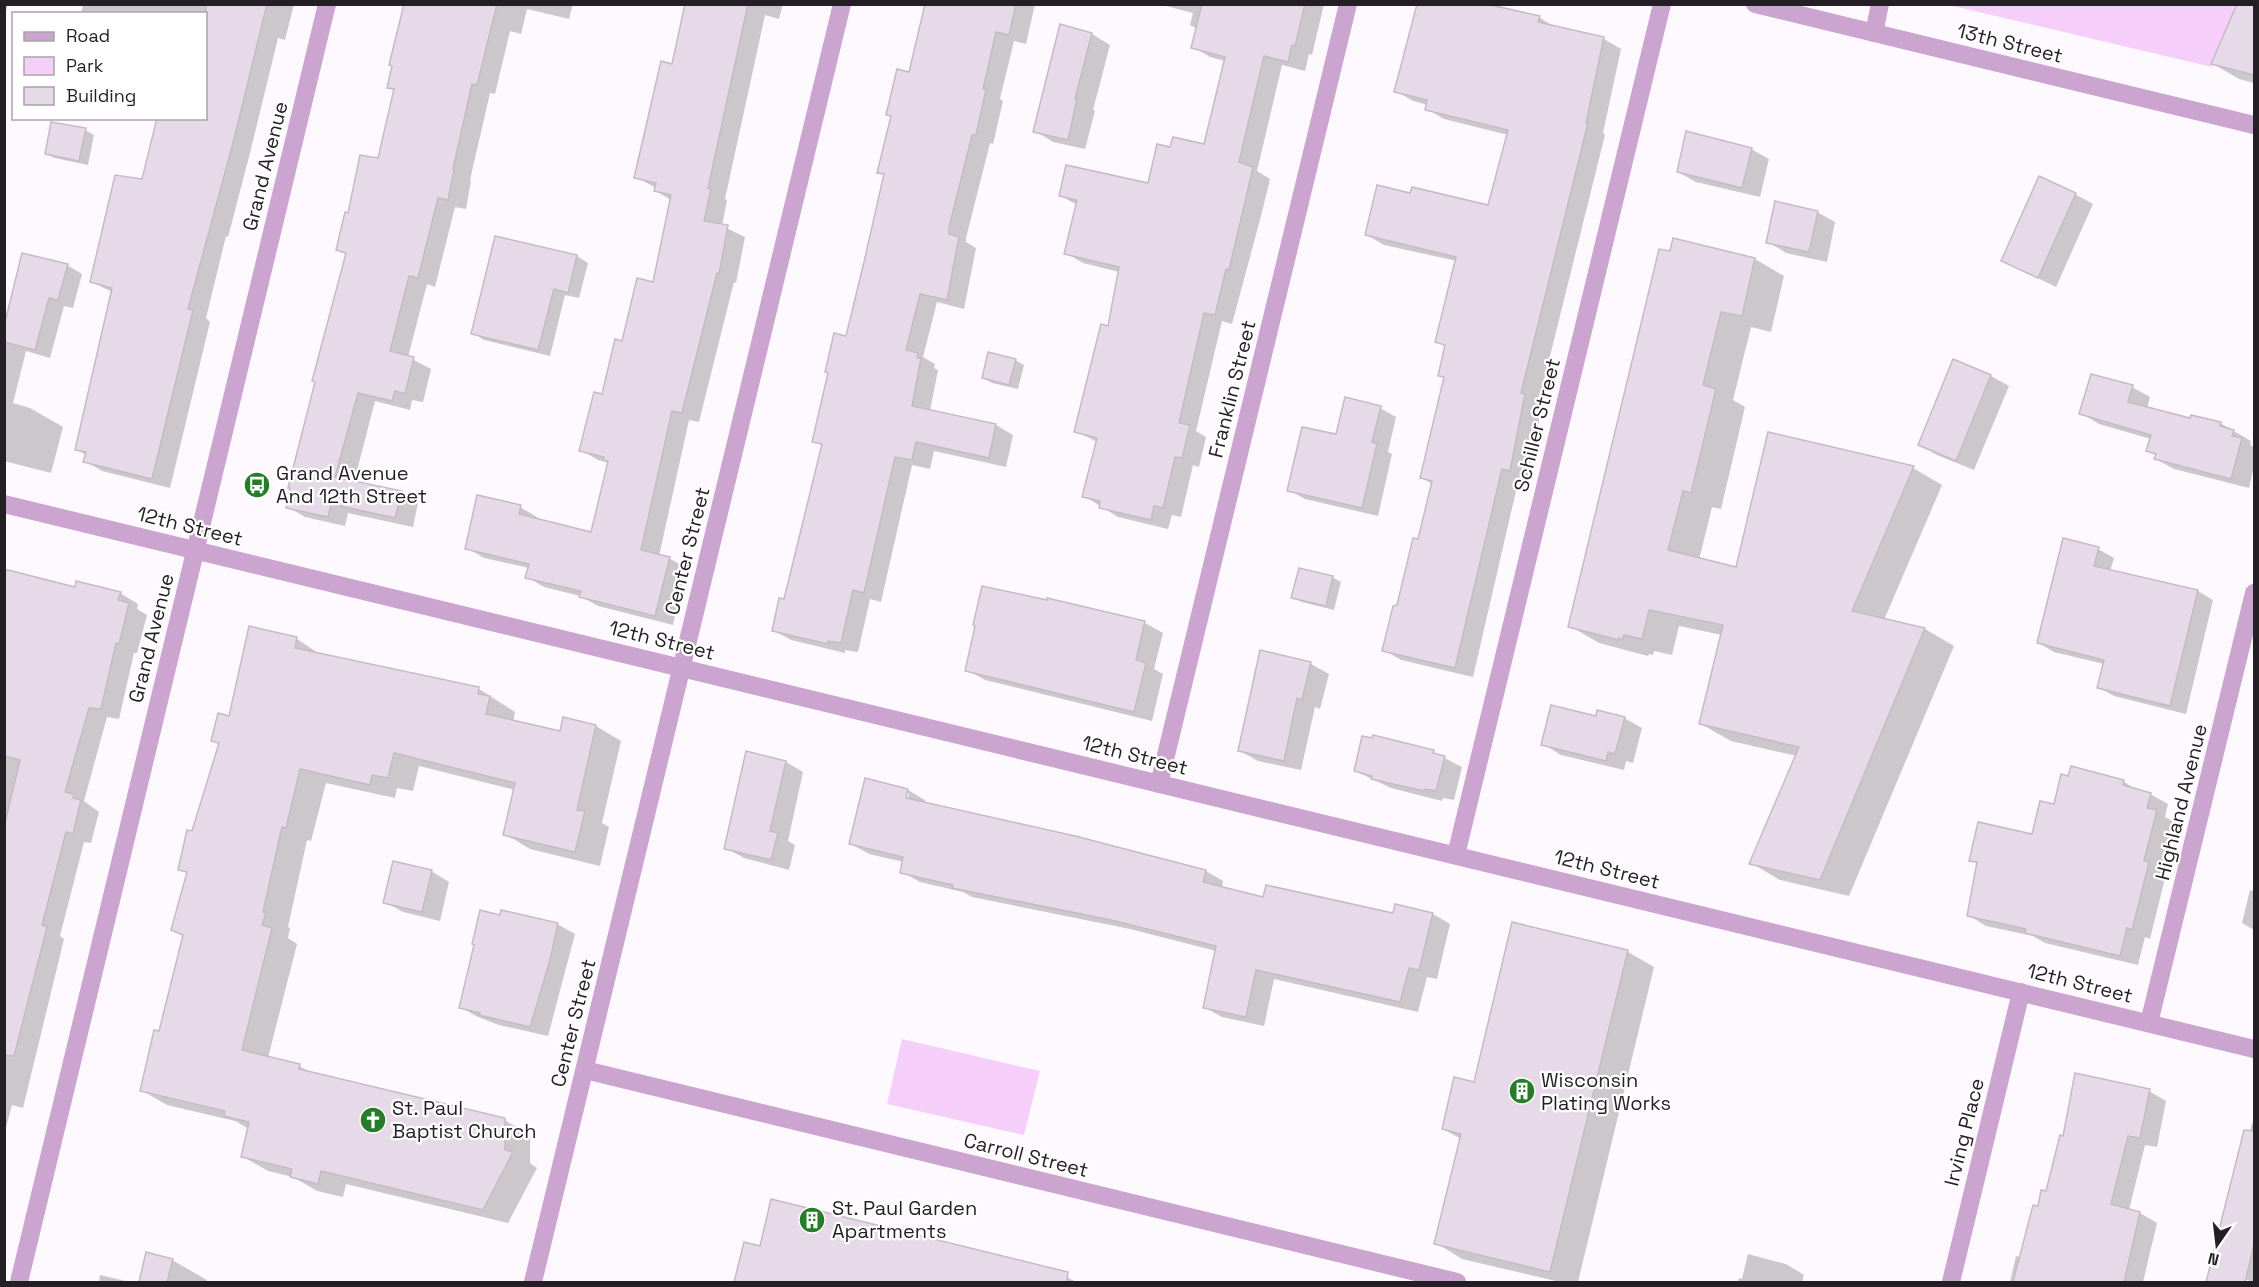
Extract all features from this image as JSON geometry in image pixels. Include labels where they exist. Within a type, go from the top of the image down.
[{"type":"street","name":"Grand Avenue","points":[[19,1282],[327,4]]},
{"type":"street","name":"Center Street","points":[[533,1282],[842,4]]},
{"type":"street","name":"Franklin Street","points":[[1159,784],[1348,4]]},
{"type":"street","name":"Schiller Street","points":[[1456,855],[1662,4]]},
{"type":"street","name":"13th Street","points":[[1755,4],[2254,125]]},
{"type":"street","points":[[1874,33],[1880,4]]},
{"type":"street","name":"12th Street","points":[[4,504],[2254,1048]]},
{"type":"street","name":"Highland Avenue","points":[[2149,1023],[2254,592]]},
{"type":"street","name":"Irving Place","points":[[1951,1282],[2021,992]]},
{"type":"street","name":"Carroll Street","points":[[585,1070],[1457,1282]]},
{"type":"green space","points":[[1949,5],[2239,5],[2212,67]]},
{"type":"green space","points":[[902,1039],[1040,1071],[1024,1135],[887,1104]]},
{"type":"building","points":[[206,4],[267,4],[233,143],[188,309],[193,310],[152,479],[83,462],[86,452],[75,450],[112,288],[90,282],[115,175],[142,179],[157,120],[207,120]]},
{"type":"building","points":[[404,4],[497,4],[477,85],[472,84],[448,200],[438,198],[418,278],[409,276],[390,351],[414,357],[405,394],[395,391],[392,401],[358,393],[335,477],[402,491],[395,518],[331,504],[328,517],[286,508],[290,488],[288,488],[315,382],[312,381],[346,253],[336,250],[345,212],[348,213],[360,155],[378,158],[394,89],[387,88],[392,66],[389,65]]},
{"type":"building","points":[[685,4],[748,4],[708,188],[711,189],[704,221],[728,225],[719,274],[717,273],[682,413],[672,411],[641,550],[670,557],[655,616],[579,597],[581,591],[525,578],[529,564],[465,549],[477,495],[521,505],[519,514],[591,532],[608,461],[603,460],[604,457],[579,451],[594,392],[602,394],[615,339],[622,341],[637,278],[653,282],[671,195],[654,191],[656,183],[634,178],[661,61],[672,64]]},
{"type":"building","points":[[925,4],[1016,4],[1009,35],[996,32],[983,89],[986,90],[976,135],[972,135],[949,227],[949,234],[959,237],[947,300],[920,294],[906,350],[918,353],[917,358],[921,358],[912,406],[996,424],[989,458],[916,442],[912,460],[895,457],[864,593],[853,590],[841,643],[828,641],[828,644],[772,631],[779,598],[784,599],[822,444],[812,442],[828,373],[825,372],[834,333],[846,336],[884,174],[877,173],[891,116],[886,115],[897,69],[909,72]]},
{"type":"building","points":[[1202,4],[1305,4],[1295,46],[1292,45],[1288,62],[1264,56],[1239,162],[1253,167],[1229,270],[1226,269],[1215,315],[1204,313],[1179,423],[1190,425],[1182,458],[1175,457],[1163,508],[1154,506],[1151,520],[1099,508],[1100,501],[1082,497],[1097,438],[1074,432],[1101,324],[1108,326],[1119,267],[1064,254],[1077,200],[1059,196],[1066,165],[1148,183],[1157,144],[1170,147],[1173,137],[1204,144],[1225,57],[1191,48]]},
{"type":"building","points":[[1417,4],[1486,4],[1540,16],[1538,22],[1604,37],[1586,123],[1588,123],[1521,393],[1525,394],[1510,471],[1502,469],[1455,668],[1382,651],[1393,606],[1397,605],[1413,538],[1418,539],[1432,481],[1420,478],[1444,377],[1438,376],[1445,345],[1435,342],[1456,257],[1365,235],[1377,185],[1410,193],[1412,187],[1488,205],[1508,130],[1425,110],[1427,100],[1394,92]]},
{"type":"building","points":[[2237,4],[2254,4],[2254,75],[2211,64]]},
{"type":"building","points":[[1060,24],[1092,33],[1075,99],[1077,99],[1068,140],[1033,132]]},
{"type":"building","points":[[51,122],[86,128],[79,161],[45,154]]},
{"type":"building","points":[[1686,131],[1752,148],[1742,188],[1677,172]]},
{"type":"building","points":[[2039,176],[2076,193],[2038,278],[2001,261]]},
{"type":"building","points":[[1775,201],[1818,211],[1809,252],[1766,243]]},
{"type":"building","points":[[495,236],[577,255],[568,293],[554,289],[538,350],[471,334]]},
{"type":"building","points":[[1673,238],[1755,258],[1742,316],[1721,312],[1703,385],[1716,389],[1691,493],[1683,491],[1668,550],[1736,567],[1768,432],[1914,466],[1852,611],[1925,628],[1820,880],[1749,864],[1799,747],[1699,724],[1723,625],[1649,610],[1642,639],[1624,635],[1623,639],[1619,638],[1619,640],[1568,627],[1659,249],[1670,251]]},
{"type":"building","points":[[22,253],[68,264],[58,300],[49,298],[35,350],[4,342],[4,326]]},
{"type":"building","points":[[988,352],[1016,359],[1009,385],[982,378]]},
{"type":"building","points":[[1953,359],[1991,375],[1956,461],[1918,445]]},
{"type":"building","points":[[2091,374],[2133,385],[2128,402],[2190,418],[2191,415],[2221,422],[2220,426],[2234,430],[2232,436],[2242,438],[2231,479],[2154,459],[2156,454],[2146,451],[2151,435],[2079,414]]},
{"type":"building","points":[[1345,397],[1381,406],[1372,442],[1377,444],[1362,508],[1287,491],[1302,427],[1336,434]]},
{"type":"building","points":[[2063,538],[2099,547],[2094,566],[2198,590],[2170,706],[2097,688],[2104,660],[2037,643]]},
{"type":"building","points":[[1299,568],[1333,576],[1326,606],[1291,598]]},
{"type":"building","points":[[4,569],[75,587],[76,581],[121,592],[118,600],[129,603],[119,644],[116,643],[101,709],[89,708],[65,792],[74,794],[73,798],[81,800],[73,834],[66,832],[42,925],[47,927],[14,1056],[4,1055],[4,827],[20,760],[4,756]]},
{"type":"building","points":[[982,586],[1047,600],[1047,598],[1145,621],[1136,660],[1146,663],[1134,712],[965,671]]},
{"type":"building","points":[[249,626],[297,637],[295,648],[479,687],[478,694],[490,696],[486,714],[560,731],[563,717],[596,725],[577,810],[585,811],[575,852],[503,835],[515,783],[394,753],[388,778],[372,775],[370,785],[300,769],[286,828],[282,827],[263,912],[266,912],[262,925],[272,928],[242,1050],[300,1064],[299,1069],[505,1118],[505,1150],[513,1152],[483,1210],[321,1171],[318,1184],[290,1177],[292,1169],[241,1157],[249,1122],[224,1116],[225,1111],[140,1091],[154,1030],[159,1031],[183,935],[171,930],[187,872],[178,870],[187,830],[192,831],[219,743],[211,741],[218,713],[229,716]]},
{"type":"building","points":[[1260,650],[1311,662],[1302,700],[1297,698],[1284,761],[1238,751]]},
{"type":"building","points":[[1551,705],[1596,716],[1597,710],[1625,717],[1615,754],[1608,752],[1606,761],[1541,745]]},
{"type":"building","points":[[1373,735],[1434,750],[1433,753],[1445,756],[1436,791],[1425,789],[1424,791],[1371,779],[1372,776],[1354,771],[1362,736],[1372,738]]},
{"type":"building","points":[[746,751],[786,761],[770,831],[778,833],[771,860],[724,849]]},
{"type":"building","points":[[2071,766],[2124,780],[2123,785],[2151,793],[2147,808],[2157,810],[2144,861],[2149,862],[2132,930],[2127,928],[2120,956],[2025,933],[2026,929],[1967,916],[1977,862],[1969,861],[1978,822],[2032,834],[2040,801],[2054,804],[2061,774],[2068,776]]},
{"type":"building","points":[[865,778],[908,789],[906,798],[1075,836],[1206,870],[1203,882],[1263,897],[1266,885],[1393,913],[1395,904],[1433,913],[1419,970],[1409,968],[1400,1002],[1256,970],[1246,1017],[1203,1008],[1216,946],[1111,920],[952,888],[953,885],[900,873],[903,857],[849,844]]},
{"type":"building","points":[[393,861],[432,870],[422,912],[383,903]]},
{"type":"building","points":[[480,910],[500,915],[501,910],[558,923],[550,960],[530,1027],[459,1008]]},
{"type":"building","name":"Wisconsin Plating Works","points":[[1512,922],[1628,950],[1550,1272],[1434,1244],[1461,1134],[1442,1129],[1454,1077],[1474,1082]]},
{"type":"building","points":[[2075,1073],[2150,1089],[2140,1138],[2128,1136],[2111,1204],[2140,1212],[2124,1282],[2013,1282],[2033,1205],[2038,1206],[2041,1190],[2046,1191],[2060,1135],[2063,1136]]},
{"type":"building","points":[[2244,1130],[2254,1131],[2254,1245],[2245,1282],[2206,1282]]},
{"type":"building","name":"St. Paul Garden Apartments","points":[[771,1199],[1068,1272],[1067,1282],[734,1282],[744,1242],[760,1246]]},
{"type":"building","points":[[146,1252],[173,1259],[167,1282],[139,1282]]},
{"type":"place","name":"Grand Avenue And 12th Street","points":[[257,485]]},
{"type":"place","name":"Wisconsin Plating Works","points":[[1522,1091]]},
{"type":"place","name":"St. Paul Baptist Church","points":[[373,1120]]},
{"type":"place","name":"St. Paul Garden Apartments","points":[[812,1220]]}]
